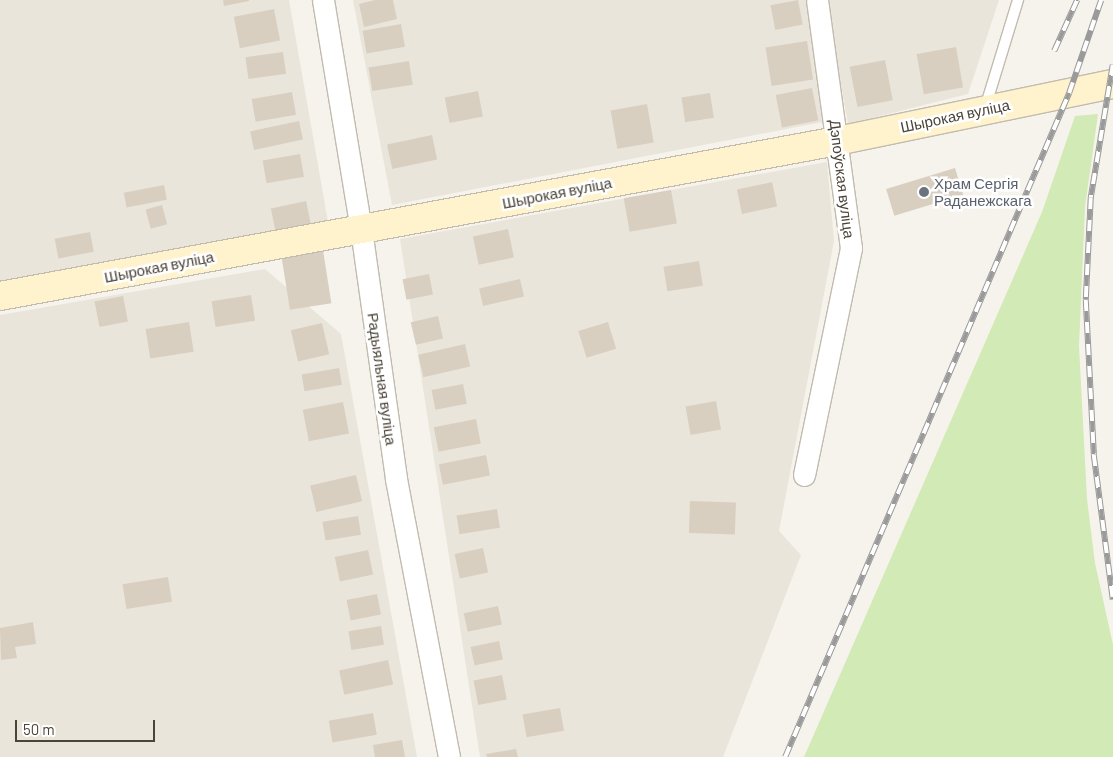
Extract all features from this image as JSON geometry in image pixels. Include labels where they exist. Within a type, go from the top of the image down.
[{"type":"street","name":"Радыяльная вуліца","points":[[323,0],[362,229],[396,479],[450,757]]},
{"type":"street","name":"Дэпоўская вуліца","points":[[804,475],[851,248],[818,0]]},
{"type":"street","name":"Шырокая вуліца","points":[[0,296],[837,141],[984,109],[1113,84]]},
{"type":"lane","points":[[984,109],[1018,0]]},
{"type":"shaded area","points":[[0,0],[289,0],[328,222],[0,282]]},
{"type":"shaded area","points":[[353,0],[806,0],[828,121],[392,205]]},
{"type":"shaded area","points":[[826,0],[999,0],[968,94],[848,124]]},
{"type":"shaded area","points":[[827,162],[834,241],[779,531],[801,555],[723,757],[480,757],[400,239]]},
{"type":"shaded area","points":[[265,269],[341,334],[417,757],[0,757],[0,315]]},
{"type":"green space","points":[[1098,114],[1085,207],[1079,346],[1087,499],[1095,563],[1113,645],[1113,757],[804,757],[1042,212],[1075,116]]},
{"type":"building","points":[[223,0],[249,0],[249,1],[224,6]]},
{"type":"building","points":[[375,0],[393,0],[397,19],[364,27],[359,4]]},
{"type":"building","points":[[798,0],[803,25],[775,30],[771,5]]},
{"type":"building","points":[[274,9],[280,40],[240,48],[234,17]]},
{"type":"building","points":[[401,24],[405,47],[367,53],[363,31]]},
{"type":"building","points":[[807,41],[813,80],[772,86],[766,48]]},
{"type":"building","points":[[956,47],[963,87],[924,94],[917,54]]},
{"type":"building","points":[[283,52],[286,74],[248,79],[245,57]]},
{"type":"building","points":[[885,60],[893,100],[857,107],[850,67]]},
{"type":"building","points":[[409,61],[413,85],[372,91],[369,67]]},
{"type":"building","points":[[812,88],[818,120],[782,127],[776,95]]},
{"type":"building","points":[[478,91],[483,117],[450,123],[445,97]]},
{"type":"building","points":[[292,92],[296,115],[256,122],[252,99]]},
{"type":"building","points":[[710,93],[714,118],[685,122],[681,98]]},
{"type":"building","points":[[647,104],[654,142],[617,149],[611,110]]},
{"type":"building","points":[[299,121],[303,140],[254,150],[250,131]]},
{"type":"building","points":[[432,135],[437,159],[392,169],[387,145]]},
{"type":"building","points":[[300,154],[304,177],[267,183],[263,161]]},
{"type":"building","name":"Храм Сергія Раданежскага","points":[[955,168],[963,195],[894,216],[886,189]]},
{"type":"building","points":[[772,182],[777,206],[742,214],[737,189]]},
{"type":"building","points":[[164,185],[167,200],[127,208],[124,193]]},
{"type":"building","points":[[671,190],[677,223],[630,232],[624,198]]},
{"type":"building","points":[[306,201],[311,225],[276,233],[271,208]]},
{"type":"building","points":[[162,205],[167,224],[151,229],[146,209]]},
{"type":"building","points":[[508,229],[514,257],[479,265],[473,236]]},
{"type":"building","points":[[90,232],[94,252],[58,259],[55,239]]},
{"type":"building","points":[[322,244],[331,303],[290,310],[281,251]]},
{"type":"building","points":[[699,261],[703,286],[667,291],[663,267]]},
{"type":"building","points":[[429,274],[433,295],[407,300],[402,279]]},
{"type":"building","points":[[520,279],[524,297],[483,306],[479,288]]},
{"type":"building","points":[[251,295],[255,321],[216,327],[211,301]]},
{"type":"building","points":[[123,296],[128,322],[99,327],[95,302]]},
{"type":"building","points":[[438,316],[443,338],[416,345],[411,322]]},
{"type":"building","points":[[189,322],[194,352],[150,359],[146,329]]},
{"type":"building","points":[[608,322],[616,349],[587,358],[578,331]]},
{"type":"building","points":[[322,323],[329,354],[298,361],[291,330]]},
{"type":"building","points":[[465,344],[470,366],[423,377],[418,355]]},
{"type":"building","points":[[339,368],[342,385],[305,391],[302,375]]},
{"type":"building","points":[[463,384],[467,404],[435,410],[432,390]]},
{"type":"building","points":[[716,401],[721,430],[691,435],[685,406]]},
{"type":"building","points":[[343,402],[349,433],[309,441],[303,410]]},
{"type":"building","points":[[476,419],[481,444],[439,452],[434,427]]},
{"type":"building","points":[[486,455],[490,476],[443,485],[439,464]]},
{"type":"building","points":[[356,475],[362,501],[316,512],[310,486]]},
{"type":"building","points":[[690,501],[736,503],[735,535],[689,533]]},
{"type":"building","points":[[497,509],[500,528],[459,534],[457,515]]},
{"type":"building","points":[[358,516],[361,535],[325,540],[322,522]]},
{"type":"building","points":[[483,548],[488,572],[460,578],[455,554]]},
{"type":"building","points":[[368,550],[373,574],[340,582],[335,557]]},
{"type":"building","points":[[168,577],[172,602],[126,609],[123,584]]},
{"type":"building","points":[[377,594],[381,615],[351,621],[347,600]]},
{"type":"building","points":[[498,606],[502,625],[468,632],[464,613]]},
{"type":"building","points":[[33,622],[36,644],[15,647],[17,658],[1,660],[0,628]]},
{"type":"building","points":[[381,626],[384,645],[351,650],[348,631]]},
{"type":"building","points":[[499,641],[503,660],[475,666],[471,647]]},
{"type":"building","points":[[388,660],[393,684],[344,695],[339,670]]},
{"type":"building","points":[[502,675],[507,700],[478,705],[474,681]]},
{"type":"building","points":[[560,708],[564,731],[527,737],[523,715]]},
{"type":"building","points":[[373,713],[377,735],[333,742],[329,721]]},
{"type":"building","points":[[402,740],[405,757],[375,757],[373,745]]},
{"type":"building","points":[[516,749],[518,757],[487,757],[486,754]]},
{"type":"railway","points":[[1054,51],[1077,0]]},
{"type":"railway","points":[[785,757],[1069,93],[1101,0]]},
{"type":"railway","points":[[1113,65],[1091,198],[1086,300],[1094,455],[1113,600]]},
{"type":"place","name":"Храм Сергія Раданежскага","points":[[924,192]]}]
